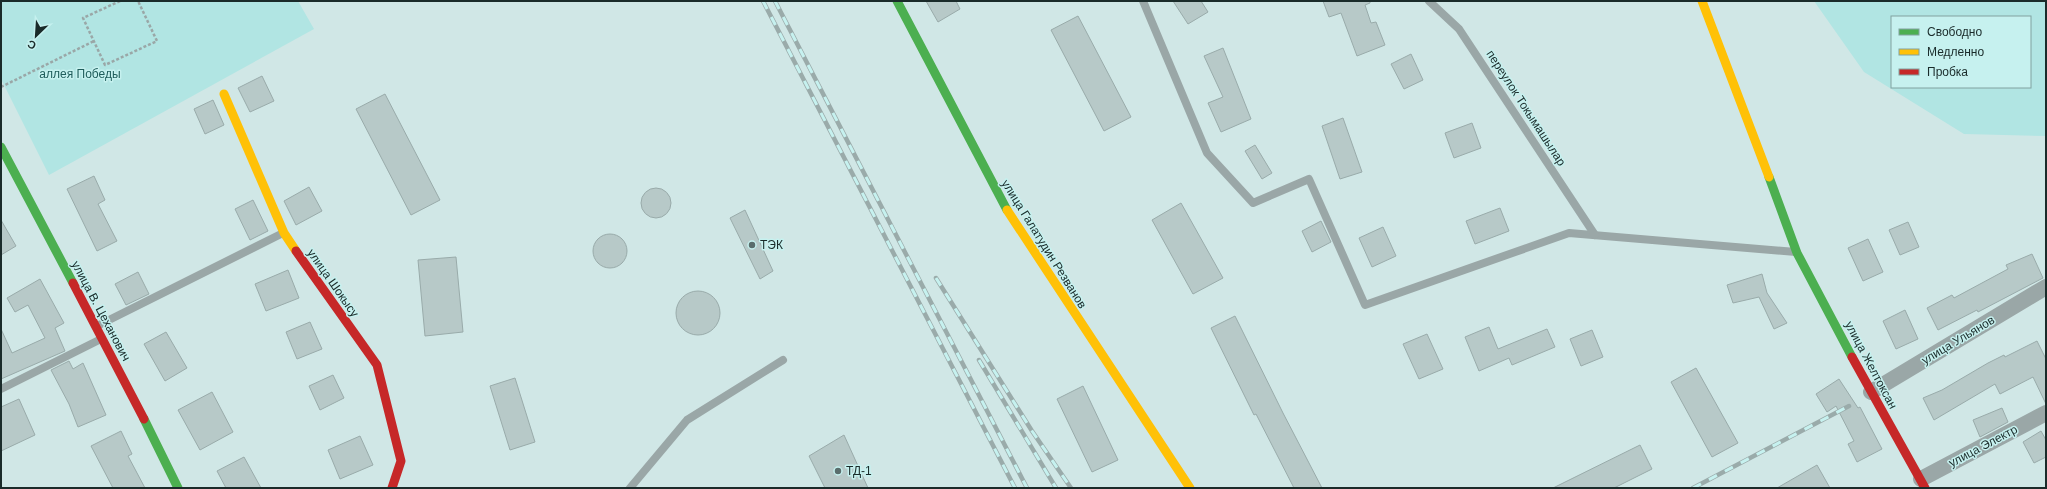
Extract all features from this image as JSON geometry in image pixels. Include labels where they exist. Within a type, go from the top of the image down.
[{"type":"street","name":"улица Галатудин Резванов","points":[[897,1],[1003,205],[1190,488]]},
{"type":"street","name":"улица Желтоксан","points":[[1702,1],[1797,253],[1871,392],[1923,484]]},
{"type":"street","name":"улица Шокысу","points":[[224,94],[284,233],[377,365],[402,461],[392,488]]},
{"type":"street","name":"улица В. Цеханович","points":[[1,147],[96,327],[178,488]]},
{"type":"street","name":"улица Ульянов","points":[[1871,392],[2046,287]]},
{"type":"street","name":"улица Электр","points":[[1923,484],[2046,413]]},
{"type":"lane","points":[[1143,1],[1207,153],[1253,203],[1309,179],[1365,305],[1569,233],[1797,253]]},
{"type":"lane","name":"переулок Токымашылар","points":[[1429,1],[1459,29],[1595,235]]},
{"type":"lane","points":[[96,327],[284,233]]},
{"type":"lane","points":[[1,389],[102,339]]},
{"type":"lane","points":[[630,488],[687,420],[783,360]]},
{"type":"path","points":[[120,1],[83,18],[105,65],[157,40],[138,1]]},
{"type":"path","points":[[1,87],[94,41]]},
{"type":"green space","name":"аллея Победы","points":[[1,1],[298,1],[314,29],[49,175],[1,79]]},
{"type":"green space","points":[[1814,1],[2046,1],[2046,136],[1964,134],[1864,72]]},
{"type":"building","points":[[926,1],[956,1],[960,9],[938,22]]},
{"type":"building","points":[[1173,1],[1201,1],[1208,12],[1188,24]]},
{"type":"building","points":[[1323,1],[1370,1],[1370,3],[1365,5],[1371,23],[1376,22],[1385,45],[1357,56],[1341,13],[1329,17]]},
{"type":"building","points":[[1078,16],[1131,117],[1104,131],[1051,30]]},
{"type":"building","points":[[1223,48],[1251,119],[1221,132],[1208,103],[1223,97],[1204,56]]},
{"type":"building","points":[[1411,54],[1423,80],[1404,89],[1391,64]]},
{"type":"building","points":[[262,76],[274,101],[250,112],[238,88]]},
{"type":"building","points":[[385,94],[440,200],[411,215],[356,109]]},
{"type":"building","points":[[213,100],[224,125],[205,134],[194,109]]},
{"type":"building","points":[[1343,118],[1362,172],[1340,179],[1322,126]]},
{"type":"building","points":[[1472,123],[1481,148],[1454,158],[1445,133]]},
{"type":"building","points":[[1255,145],[1272,173],[1262,179],[1245,151]]},
{"type":"building","points":[[94,176],[105,200],[98,204],[117,241],[97,251],[67,189]]},
{"type":"building","points":[[309,187],[322,211],[296,225],[284,201]]},
{"type":"building","points":[[656,188],[666,193],[671,203],[666,213],[656,218],[646,213],[641,203],[646,193]]},
{"type":"building","points":[[253,200],[268,231],[250,240],[235,209]]},
{"type":"building","points":[[1181,203],[1223,278],[1193,294],[1152,220]]},
{"type":"building","points":[[1500,208],[1509,231],[1475,244],[1466,221]]},
{"type":"building","name":"ТЭК","points":[[745,210],[773,271],[760,279],[730,218]]},
{"type":"building","points":[[1,220],[16,246],[1,255]]},
{"type":"building","points":[[1321,221],[1331,242],[1312,252],[1302,231]]},
{"type":"building","points":[[1908,222],[1919,247],[1900,255],[1889,230]]},
{"type":"building","points":[[1383,227],[1396,256],[1372,267],[1359,238]]},
{"type":"building","points":[[607,234],[613,234],[617,235],[624,241],[627,251],[626,258],[620,265],[613,268],[607,268],[603,267],[596,261],[593,254],[593,248],[594,244],[600,237]]},
{"type":"building","points":[[1868,239],[1883,272],[1863,281],[1848,248]]},
{"type":"building","points":[[2032,254],[2043,278],[1978,312],[1977,310],[1938,330],[1927,308],[1952,295],[1954,298],[2008,269],[2006,265]]},
{"type":"building","points":[[456,257],[463,332],[425,336],[418,260]]},
{"type":"building","points":[[288,270],[299,298],[266,311],[255,284]]},
{"type":"building","points":[[138,272],[149,294],[126,305],[115,284]]},
{"type":"building","points":[[1762,274],[1767,293],[1787,323],[1774,329],[1759,297],[1733,303],[1727,285]]},
{"type":"building","points":[[40,279],[64,323],[55,328],[65,351],[1,379],[1,329],[12,353],[45,338],[28,305],[15,312],[7,298]]},
{"type":"building","points":[[694,291],[702,291],[714,297],[720,309],[720,317],[714,329],[702,335],[694,335],[682,329],[676,317],[676,309],[682,297]]},
{"type":"building","points":[[1905,310],[1918,339],[1896,349],[1883,321]]},
{"type":"building","points":[[1235,316],[1322,488],[1294,488],[1256,414],[1254,415],[1211,328]]},
{"type":"building","points":[[310,322],[322,349],[297,359],[286,332]]},
{"type":"building","points":[[1489,327],[1498,349],[1547,329],[1555,347],[1512,365],[1509,358],[1479,371],[1465,337]]},
{"type":"building","points":[[1592,330],[1603,357],[1581,366],[1570,339]]},
{"type":"building","points":[[166,332],[187,368],[165,381],[144,344]]},
{"type":"building","points":[[1427,334],[1443,369],[1419,379],[1403,344]]},
{"type":"building","points":[[2037,341],[2046,359],[2046,404],[2033,377],[2000,394],[1995,384],[1934,420],[1923,398],[1942,390],[2004,355],[2005,357]]},
{"type":"building","points":[[69,361],[73,369],[83,363],[106,415],[78,427],[69,404],[51,370]]},
{"type":"building","points":[[1696,368],[1738,443],[1712,457],[1671,382]]},
{"type":"building","points":[[333,375],[344,398],[320,410],[309,386]]},
{"type":"building","points":[[515,378],[535,442],[510,450],[490,386]]},
{"type":"building","points":[[1839,379],[1858,408],[1860,407],[1882,449],[1857,462],[1848,444],[1854,441],[1836,406],[1827,412],[1816,394]]},
{"type":"building","points":[[1083,386],[1118,460],[1092,472],[1057,399]]},
{"type":"building","points":[[212,392],[233,432],[200,450],[178,410]]},
{"type":"building","points":[[19,399],[35,435],[1,451],[1,407]]},
{"type":"building","points":[[2002,408],[2008,422],[1980,437],[1973,420]]},
{"type":"building","points":[[121,431],[132,454],[128,456],[145,488],[113,488],[91,446]]},
{"type":"building","points":[[2041,431],[2046,440],[2046,457],[2034,463],[2023,442]]},
{"type":"building","name":"ТД-1","points":[[844,435],[868,488],[825,488],[809,456]]},
{"type":"building","points":[[360,436],[373,465],[340,479],[328,450]]},
{"type":"building","points":[[1640,445],[1652,469],[1614,488],[1553,488]]},
{"type":"building","points":[[244,457],[261,488],[226,488],[217,471]]},
{"type":"building","points":[[1817,465],[1830,488],[1777,488]]},
{"type":"railway","points":[[763,1],[1015,488]]},
{"type":"railway","points":[[775,1],[1027,488]]},
{"type":"railway","points":[[936,278],[1032,431],[1071,488]]},
{"type":"railway","points":[[979,360],[1056,488]]},
{"type":"railway","points":[[1693,488],[1849,406]]},
{"type":"traffic: fast","points":[[897,1],[1007,210]]},
{"type":"traffic: fast","points":[[1,147],[73,283]]},
{"type":"traffic: fast","points":[[1769,177],[1797,253],[1852,357]]},
{"type":"traffic: fast","points":[[144,419],[178,488]]},
{"type":"traffic: slow","points":[[1702,1],[1769,177]]},
{"type":"traffic: slow","points":[[224,94],[284,233],[296,251]]},
{"type":"traffic: slow","points":[[1007,210],[1190,488]]},
{"type":"traffic: jam","points":[[296,251],[377,365],[401,461],[392,488]]},
{"type":"traffic: jam","points":[[73,283],[144,419]]},
{"type":"traffic: jam","points":[[1852,357],[1925,488]]},
{"type":"place","name":"ТЭК","points":[[752,245]]},
{"type":"place","name":"ТД-1","points":[[838,471]]}]
